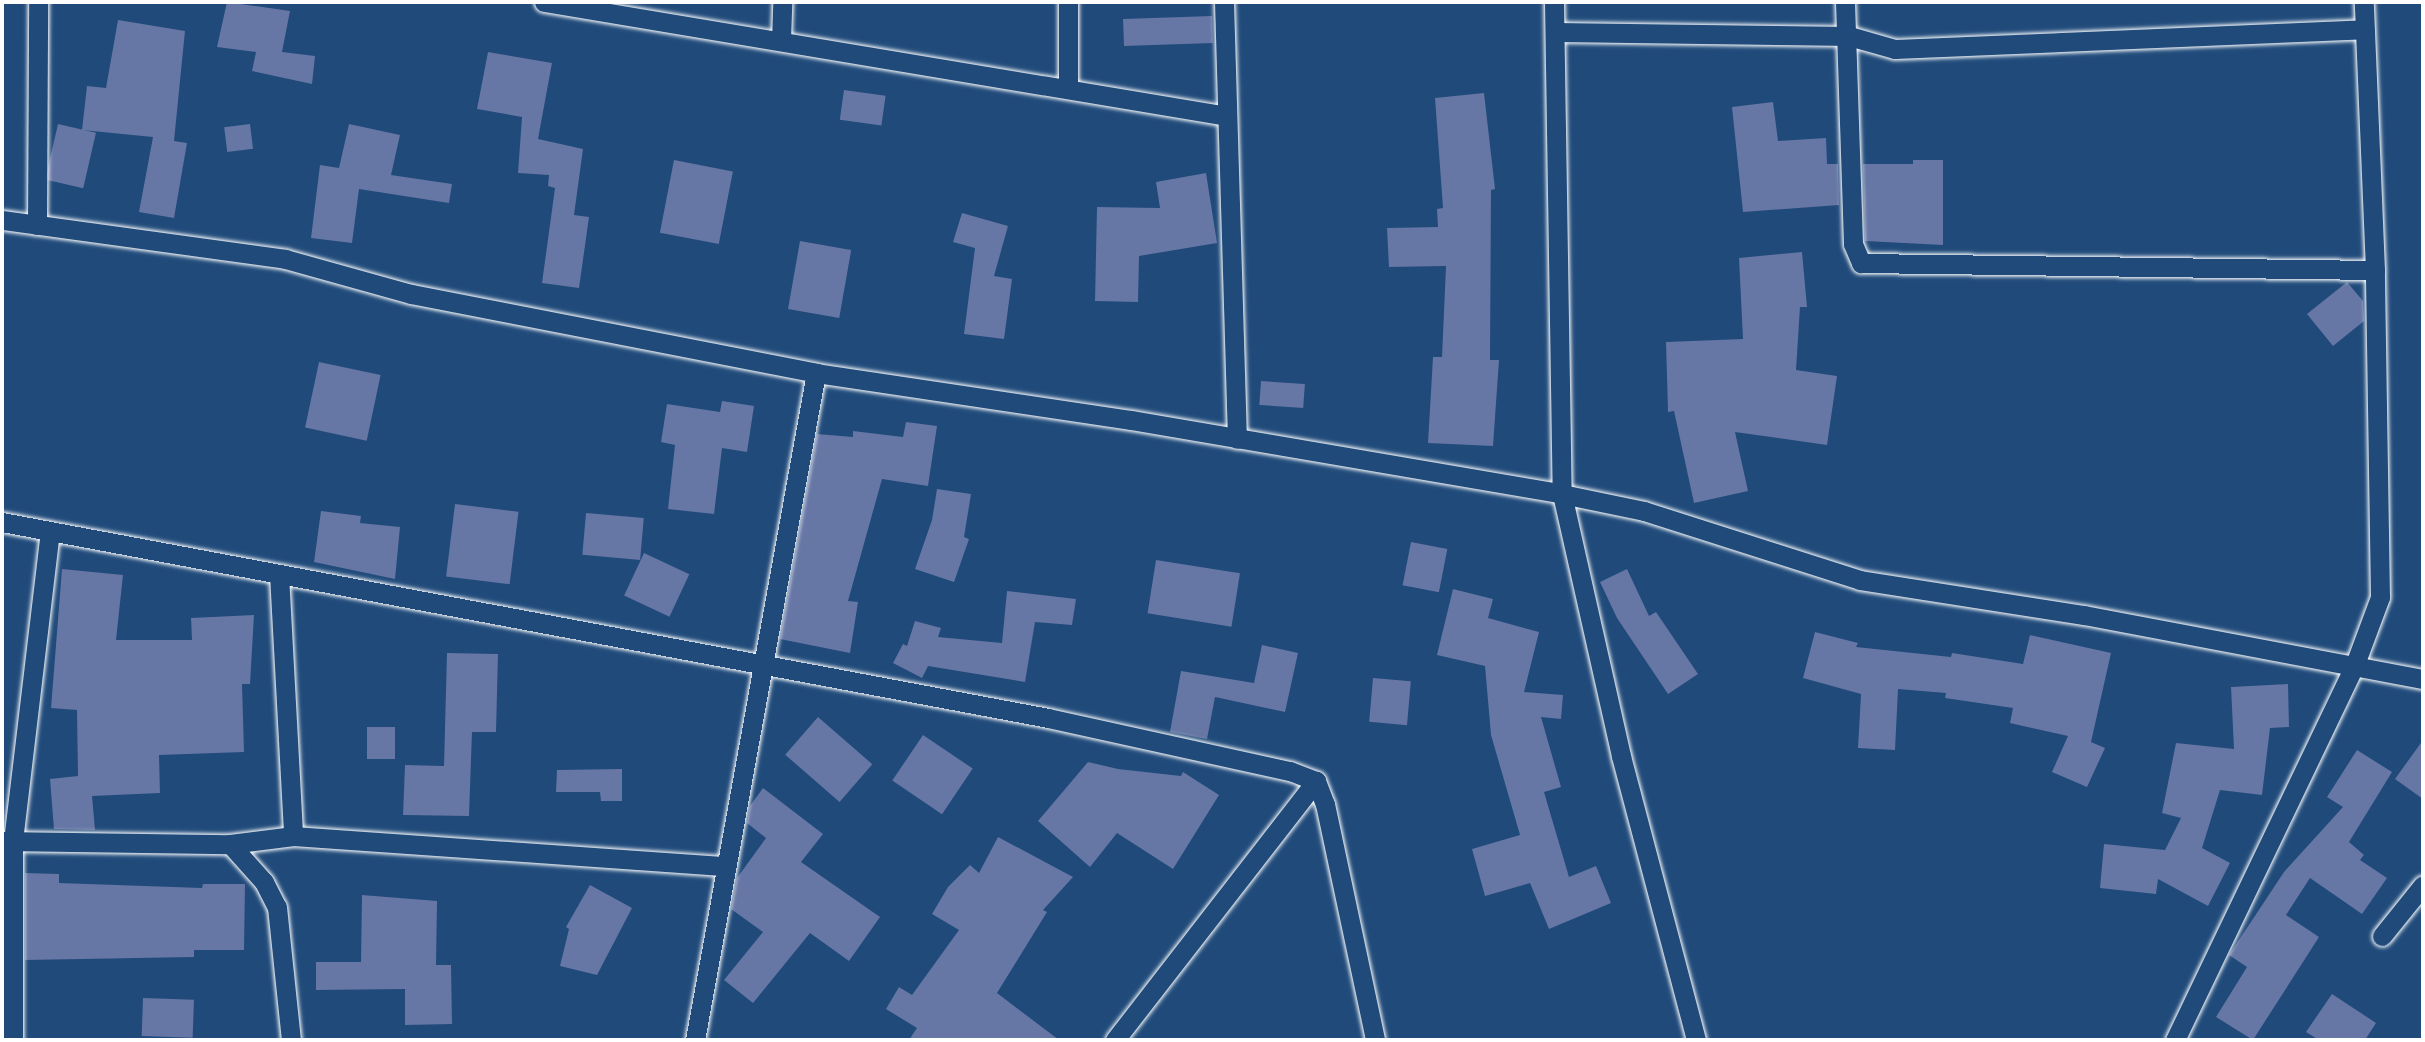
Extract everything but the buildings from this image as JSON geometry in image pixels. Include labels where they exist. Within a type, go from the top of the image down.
[{"type":"street","points":[[37,225],[38,2]]},
{"type":"street","points":[[544,2],[1227,116]]},
{"type":"street","points":[[781,40],[782,2]]},
{"type":"street","points":[[1068,2],[1068,88]]},
{"type":"street","points":[[1224,2],[1237,439]]},
{"type":"street","points":[[1554,2],[1562,494],[1621,756],[1696,1040]]},
{"type":"street","points":[[1845,2],[1849,36],[1853,244],[1861,262],[2375,270]]},
{"type":"street","points":[[2175,1040],[2354,667],[2380,597],[2375,270],[2364,2]]},
{"type":"street","points":[[1556,32],[1849,36],[1895,49],[2365,29]]},
{"type":"street","points":[[2,220],[285,259],[411,294],[816,373],[1237,439],[1562,494],[1644,511],[1860,580],[2084,615],[2423,679]]},
{"type":"street","points":[[695,1040],[760,663],[816,373]]},
{"type":"street","points":[[2,522],[1048,718],[1290,771],[1315,781],[1325,804],[1375,1040]]},
{"type":"street","points":[[13,1040],[7,841],[50,531]]},
{"type":"street","points":[[279,574],[293,836]]},
{"type":"street","points":[[1115,1040],[1315,781]]},
{"type":"street","points":[[7,841],[230,844],[293,836],[726,866]]},
{"type":"street","points":[[230,844],[264,882],[277,907],[291,1040]]},
{"type":"street","points":[[2382,936],[2423,885]]}]
